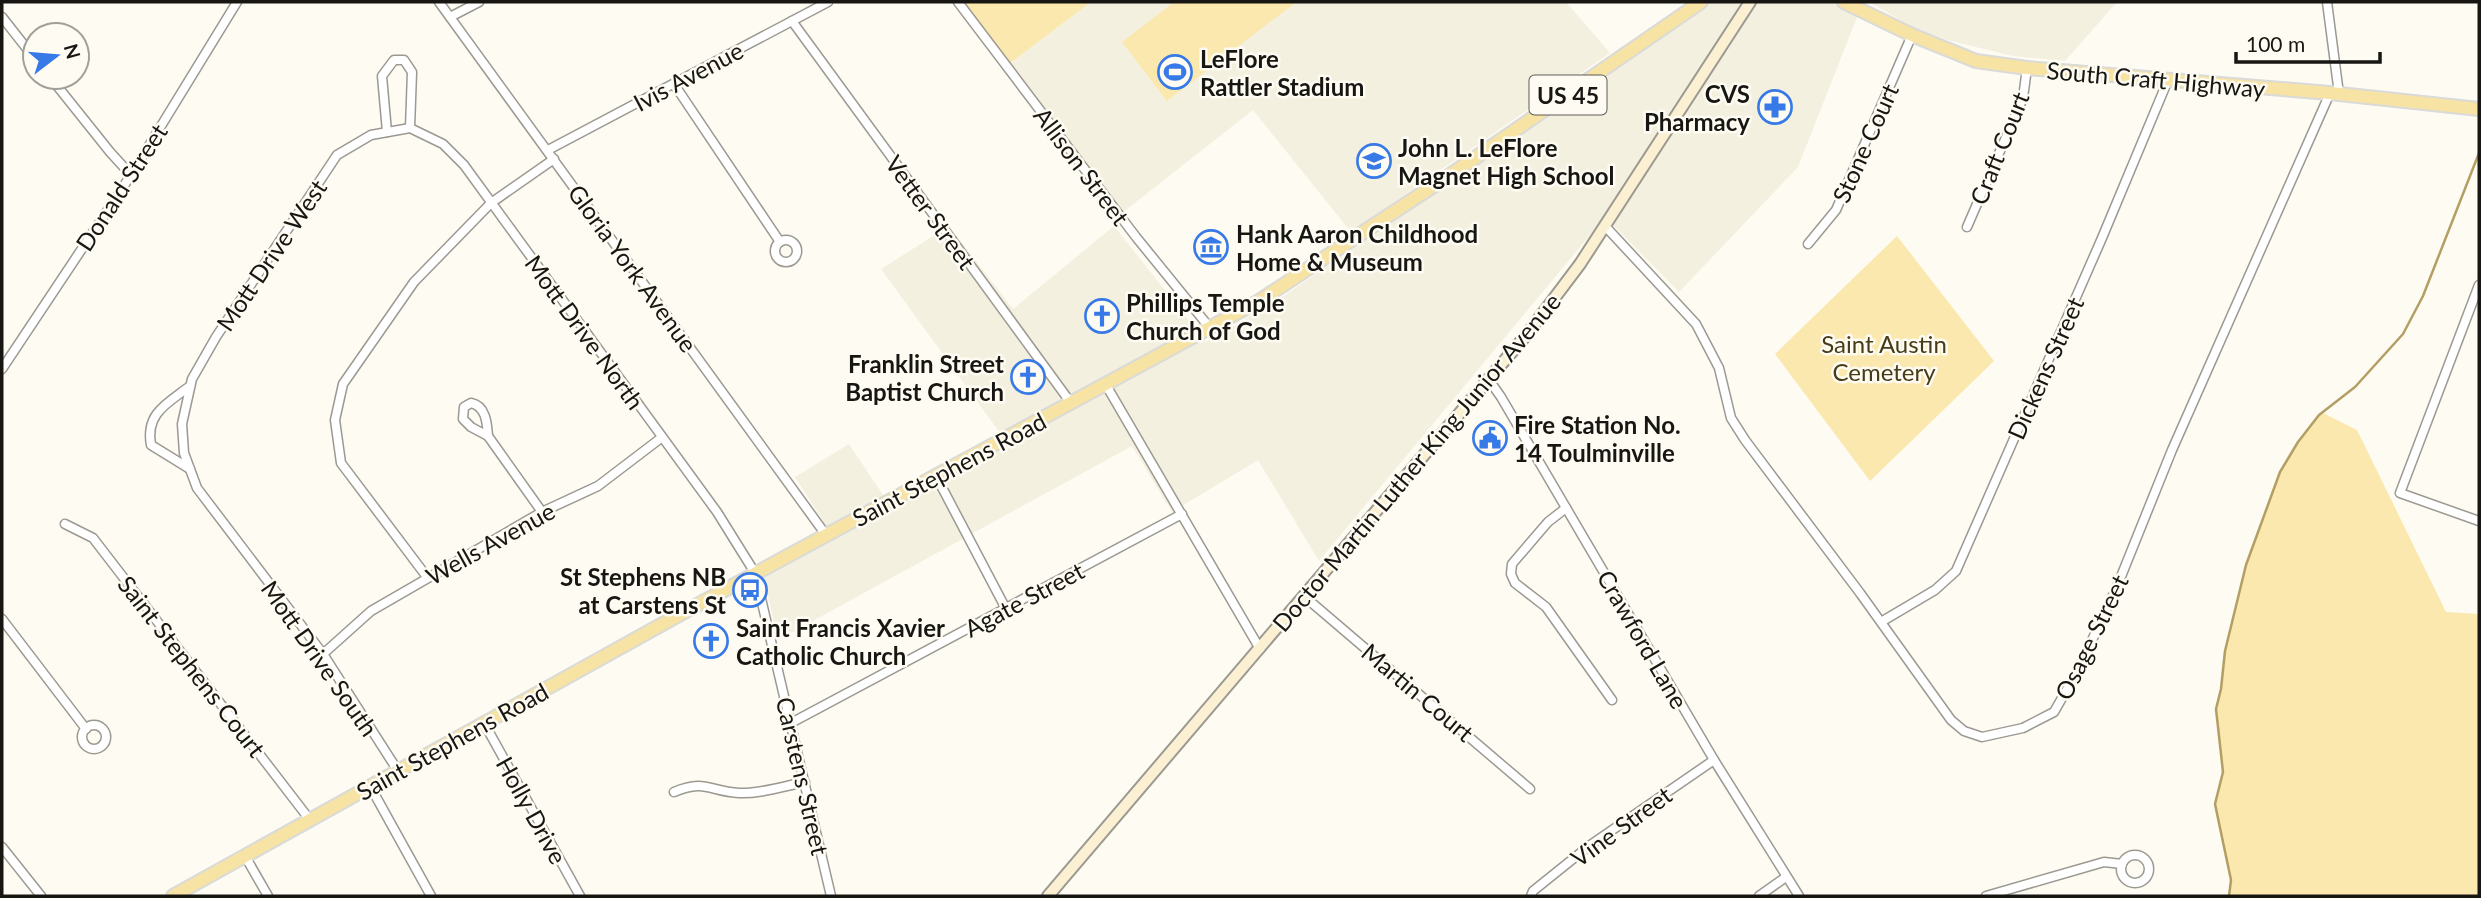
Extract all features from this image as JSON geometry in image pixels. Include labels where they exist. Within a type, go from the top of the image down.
[{"type":"main road","name":"Saint Stephens Road","points":[[173,896],[755,573],[1259,301],[1453,173],[1699,2]]},
{"type":"main road","name":"Doctor Martin Luther King Junior Avenue","points":[[1048,896],[1528,333],[1605,226],[1751,2]]},
{"type":"main road","name":"South Craft Highway","points":[[1844,2],[1912,35],[1976,61],[2027,68],[2335,93],[2479,108]]},
{"type":"street","name":"Donald Street","points":[[2,369],[131,175],[237,2]]},
{"type":"street","name":"Gloria York Avenue","points":[[439,2],[826,535]]},
{"type":"street","points":[[450,17],[479,2]]},
{"type":"street","name":"Ivis Avenue","points":[[548,150],[828,2]]},
{"type":"street","name":"Allison Street","points":[[958,2],[1136,237],[1210,328]]},
{"type":"street","points":[[2327,2],[2335,93]]},
{"type":"street","points":[[2,17],[21,41]]},
{"type":"street","name":"Vetter Street","points":[[792,21],[1071,403]]},
{"type":"street","name":"Stone Court","points":[[1808,244],[1836,210],[1912,35]]},
{"type":"street","points":[[394,60],[404,60],[412,72],[410,128],[387,132],[382,76],[394,60]]},
{"type":"street","name":"Craft Court","points":[[1967,227],[2023,98],[2027,68]]},
{"type":"street","name":"Dickens Street","points":[[1881,622],[1935,590],[1956,571],[2168,80]]},
{"type":"street","points":[[674,84],[780,242]]},
{"type":"street","points":[[62,91],[131,175]]},
{"type":"street","name":"Osage Street","points":[[1605,226],[1696,324],[1719,368],[1731,418],[1951,720],[1964,731],[1982,737],[2005,733],[2023,728],[2054,712],[2078,670],[2116,589],[2172,450],[2335,93]]},
{"type":"street","name":"Mott Drive North","points":[[410,128],[443,144],[464,165],[717,512],[755,573]]},
{"type":"street","name":"Mott Drive West","points":[[240,546],[197,488],[184,453],[182,424],[192,379],[216,337],[337,155],[371,135],[387,132]]},
{"type":"street","points":[[427,577],[341,463],[335,420],[343,384],[414,282],[491,203],[554,159]]},
{"type":"street","points":[[2479,285],[2400,493],[2479,521]]},
{"type":"street","name":"Crawford Lane","points":[[1489,380],[1714,760],[1799,896]]},
{"type":"street","points":[[1106,385],[1259,649]]},
{"type":"street","points":[[190,469],[151,445],[149,433],[156,413],[191,386]]},
{"type":"street","points":[[488,436],[542,512]]},
{"type":"street","name":"Wells Avenue","points":[[323,654],[371,611],[542,512],[598,486],[661,438]]},
{"type":"street","points":[[936,475],[1006,609]]},
{"type":"street","points":[[1566,508],[1548,522],[1512,564],[1511,574],[1515,583],[1546,607],[1612,700]]},
{"type":"street","name":"Agate Street","points":[[791,723],[1182,514]]},
{"type":"street","name":"Saint Stephens Court","points":[[65,524],[93,538],[310,820]]},
{"type":"street","name":"Mott Drive South","points":[[240,546],[323,654],[398,771]]},
{"type":"street","name":"Carstens Street","points":[[755,573],[831,896]]},
{"type":"street","name":"Martin Court","points":[[1305,597],[1530,789]]},
{"type":"street","points":[[2,619],[86,729]]},
{"type":"street","name":"Holly Drive","points":[[484,723],[580,896]]},
{"type":"street","name":"Vine Street","points":[[1531,896],[1533,891],[1589,846],[1714,760]]},
{"type":"street","points":[[674,792],[690,785],[701,785],[741,793],[805,782]]},
{"type":"street","points":[[370,786],[431,896]]},
{"type":"street","points":[[2,847],[41,896]]},
{"type":"street","points":[[245,856],[268,896]]},
{"type":"street","points":[[1986,896],[2104,862],[2122,864]]},
{"type":"street","points":[[1759,896],[1786,877]]},
{"type":"shaded area","name":"John L. LeFlore Magnet High School","points":[[1091,2],[1566,2],[1610,53],[1351,232],[1253,110],[1122,213],[1009,64]]},
{"type":"shaded area","points":[[1703,2],[1863,2],[1798,167],[1679,292],[1605,217],[1319,561],[1258,460],[1172,512],[1132,446],[778,640],[764,578],[835,539],[795,477],[849,444],[891,507],[1008,444],[881,269],[949,226],[1013,309],[1114,226],[1206,342],[1276,301],[1551,115],[1707,7]]},
{"type":"shaded area","points":[[1869,2],[2117,2],[2065,61],[2013,56],[1951,41],[1914,28]]},
{"type":"green space","points":[[961,2],[1091,2],[1009,64]]},
{"type":"green space","name":"LeFlore Rattler Stadium","points":[[1174,2],[1295,3],[1167,101],[1122,42]]},
{"type":"green space","name":"Saint Austin Cemetery","points":[[1897,236],[1994,361],[1870,481],[1775,354]]},
{"type":"green space","points":[[2323,413],[2357,430],[2446,612],[2479,614],[2479,896],[2229,896],[2231,880],[2215,804],[2223,772],[2216,709],[2225,651],[2246,565],[2280,472],[2303,436]]},
{"type":"waterway","points":[[2229,896],[2231,880],[2215,804],[2223,772],[2216,709],[2225,651],[2246,565],[2280,472],[2298,442],[2319,415],[2355,387],[2403,334],[2423,296],[2479,153]]},
{"type":"place","name":"LeFlore Rattler Stadium","points":[[1175,72]]},
{"type":"place","name":"CVS Pharmacy","points":[[1775,107]]},
{"type":"place","name":"John L. LeFlore Magnet High School","points":[[1374,161]]},
{"type":"place","name":"Hank Aaron Childhood Home & Museum","points":[[1211,247]]},
{"type":"place","name":"Phillips Temple Church of God","points":[[1102,316]]},
{"type":"place","name":"Franklin Street Baptist Church","points":[[1028,377]]},
{"type":"place","name":"Fire Station No. 14 Toulminville","points":[[1490,438]]},
{"type":"place","name":"St Stephens NB at Carstens St","points":[[750,590]]},
{"type":"place","name":"Saint Francis Xavier Catholic Church","points":[[711,641]]}]
